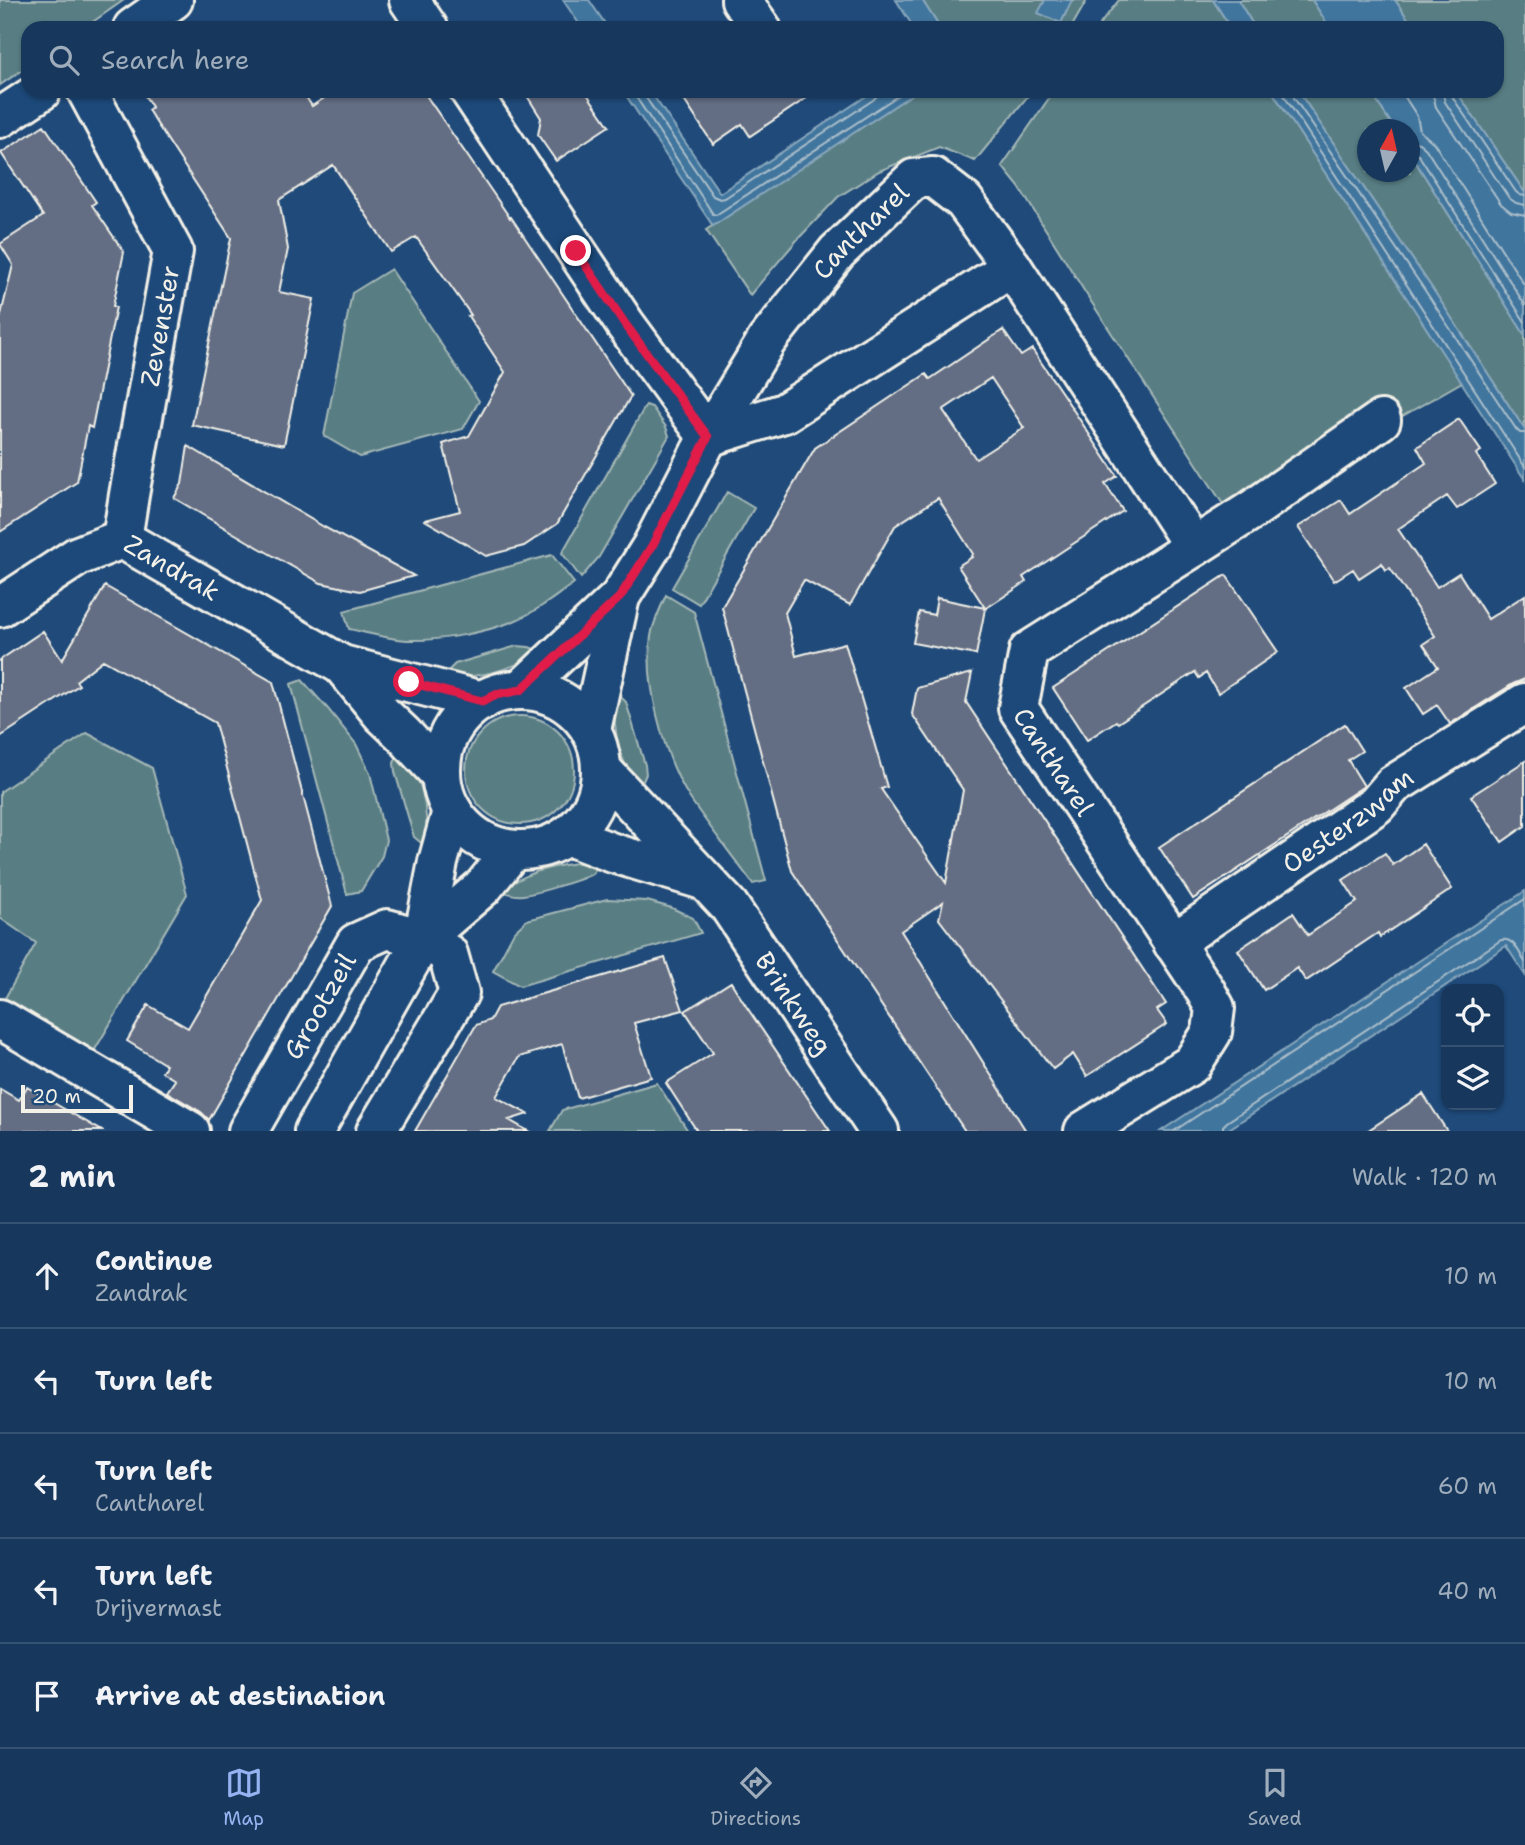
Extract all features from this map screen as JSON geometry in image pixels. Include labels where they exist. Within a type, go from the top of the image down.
[{"type":"street","points":[[143,21],[173,0]]},
{"type":"street","points":[[409,0],[423,21]]},
{"type":"street","points":[[741,0],[756,21]]},
{"type":"street","points":[[0,118],[30,98]]},
{"type":"street","name":"Zevenster","points":[[91,98],[173,251],[122,539]]},
{"type":"street","points":[[475,98],[625,324],[708,437],[784,413],[1012,267]]},
{"type":"street","name":"Cantharel","points":[[521,690],[620,597],[652,546],[708,437],[767,340],[838,252],[914,179],[933,177],[964,201],[1012,267],[1194,547],[1028,651],[1018,708],[1215,1008],[1212,1032],[1192,1064],[1084,1131]]},
{"type":"street","points":[[1194,547],[1239,519],[1381,420]]},
{"type":"street","name":"Zandrak","points":[[0,607],[78,556],[122,539],[342,665],[482,701]]},
{"type":"street","name":"Cantharel","points":[[591,730],[620,597]]},
{"type":"street","name":"Zandrak","points":[[342,665],[382,714],[441,775]]},
{"type":"street","points":[[521,690],[536,691],[562,701],[583,719],[597,743],[602,771],[593,807],[582,822],[568,836],[551,845],[532,850],[495,846],[478,838],[452,811],[441,775],[447,740],[467,711],[495,695],[521,690]]},
{"type":"street","name":"Oesterzwam","points":[[1173,943],[1376,806],[1407,777],[1525,703]]},
{"type":"street","name":"Brinkweg","points":[[602,771],[729,906],[879,1131]]},
{"type":"street","points":[[314,1131],[423,939],[438,862],[452,811]]},
{"type":"street","points":[[568,836],[613,853],[705,880]]},
{"type":"street","points":[[423,939],[483,887],[513,850]]},
{"type":"street","name":"Grootzeil","points":[[247,1131],[356,943],[387,929],[423,939]]},
{"type":"street","points":[[376,1131],[459,993],[447,954],[423,939]]},
{"type":"street","points":[[0,1019],[190,1131]]},
{"type":"green space","points":[[0,0],[124,0],[94,21],[21,21],[21,71],[0,85]]},
{"type":"green space","points":[[922,0],[1045,0],[1039,13],[1057,21],[936,21]]},
{"type":"green space","points":[[1072,0],[1087,0],[1075,21],[1062,21]]},
{"type":"green space","points":[[1119,0],[1213,0],[1226,21],[1102,21]]},
{"type":"green space","points":[[1238,0],[1312,0],[1326,21],[1251,21]]},
{"type":"green space","points":[[1395,0],[1525,0],[1525,193],[1461,98],[1504,98],[1504,21],[1409,21]]},
{"type":"green space","points":[[906,98],[1026,98],[975,161],[939,147],[879,171],[838,197],[750,295],[706,230]]},
{"type":"green space","points":[[1049,98],[1277,98],[1462,382],[1230,515],[1019,187],[1002,166]]},
{"type":"green space","points":[[1303,98],[1375,98],[1388,119],[1357,119],[1357,178]]},
{"type":"green space","points":[[1420,169],[1525,335],[1525,430],[1360,182],[1420,182]]},
{"type":"green space","points":[[391,269],[479,401],[463,429],[360,457],[324,436],[352,293]]},
{"type":"green space","points":[[646,405],[652,407],[669,436],[599,557],[581,578],[562,553]]},
{"type":"green space","points":[[727,492],[754,508],[699,604],[672,588]]},
{"type":"green space","points":[[552,555],[574,583],[538,609],[514,621],[476,633],[421,640],[393,638],[349,629],[344,611]]},
{"type":"green space","points":[[666,595],[694,612],[766,881],[753,884],[689,797],[671,761],[657,717],[650,671],[653,626]]},
{"type":"green space","points":[[517,646],[540,651],[518,664],[494,672],[444,677],[455,664]]},
{"type":"green space","points":[[302,680],[356,744],[370,773],[386,840],[382,856],[361,891],[347,894],[291,684]]},
{"type":"green space","points":[[614,695],[626,702],[645,765],[646,774],[640,788],[627,767],[618,744]]},
{"type":"green space","points":[[520,716],[550,725],[558,732],[565,740],[574,770],[565,800],[558,808],[550,815],[520,824],[490,815],[482,808],[475,800],[466,770],[475,740],[482,732],[490,725]]},
{"type":"green space","points":[[87,733],[152,768],[187,894],[90,1058],[4,1000],[36,943],[0,918],[0,792]]},
{"type":"green space","points":[[397,756],[409,766],[420,784],[426,817],[426,847],[414,837],[395,772],[394,763]]},
{"type":"green space","points":[[576,863],[598,863],[589,876],[548,889],[520,895],[501,890],[537,872]]},
{"type":"green space","points":[[607,899],[647,901],[672,908],[693,918],[701,933],[520,986],[493,971],[514,932],[527,920]]},
{"type":"green space","points":[[657,1083],[688,1131],[550,1131],[562,1110]]},
{"type":"water","points":[[563,0],[589,0],[603,21],[577,21]]},
{"type":"water","points":[[896,0],[922,0],[936,21],[910,21]]},
{"type":"water","points":[[1045,0],[1072,0],[1062,21],[1038,13]]},
{"type":"water","points":[[1213,0],[1238,0],[1251,21],[1226,21]]},
{"type":"water","points":[[1312,0],[1395,0],[1409,21],[1326,21]]},
{"type":"water","points":[[628,98],[655,98],[720,193],[863,98],[906,98],[713,226]]},
{"type":"water","points":[[1277,98],[1303,98],[1525,430],[1525,480]]},
{"type":"water","points":[[1375,98],[1461,98],[1525,193],[1525,335],[1420,169],[1420,119],[1388,119]]},
{"type":"water","points":[[1525,891],[1525,975],[1506,946],[1448,984],[1441,984],[1441,989],[1226,1131],[1161,1131]]},
{"type":"building","points":[[146,98],[307,98],[312,106],[324,98],[428,98],[631,396],[557,524],[524,546],[486,556],[425,520],[460,511],[443,444],[469,436],[505,372],[468,316],[471,315],[416,237],[391,252],[333,165],[279,200],[288,249],[279,292],[314,299],[284,445],[192,425],[231,238],[148,110],[152,107]]},
{"type":"building","points":[[528,98],[590,98],[609,126],[556,161],[538,135],[541,118]]},
{"type":"building","points":[[683,98],[807,98],[750,136],[742,124],[713,144]]},
{"type":"building","points":[[44,125],[96,202],[92,205],[124,252],[92,428],[88,426],[77,482],[0,532],[0,319],[13,265],[0,244],[43,216],[1,153]]},
{"type":"building","points":[[1003,330],[1021,356],[1032,349],[1117,476],[1105,484],[1123,511],[1023,577],[1026,582],[985,609],[976,655],[913,643],[919,612],[934,615],[937,598],[985,608],[958,566],[973,554],[938,498],[895,526],[850,605],[804,580],[785,613],[796,656],[845,643],[887,787],[881,789],[946,883],[963,790],[912,714],[917,688],[972,673],[966,702],[1166,1004],[1157,1010],[1167,1024],[1087,1076],[1073,1054],[1053,1069],[939,919],[943,902],[901,931],[1026,1131],[965,1131],[792,871],[722,607],[815,448],[926,374],[930,379]],"holes":[[[991,378],[1024,428],[976,459],[943,410]]]},
{"type":"building","points":[[1459,419],[1481,451],[1476,454],[1495,484],[1457,509],[1447,496],[1398,529],[1437,587],[1459,573],[1488,619],[1525,595],[1525,679],[1450,724],[1437,705],[1423,714],[1406,688],[1438,667],[1423,644],[1435,636],[1390,568],[1386,570],[1382,563],[1359,578],[1353,569],[1334,581],[1298,527],[1341,500],[1350,514],[1426,463],[1417,447]]},
{"type":"building","points":[[188,446],[324,527],[414,576],[360,591],[321,583],[249,542],[174,498],[182,484]]},
{"type":"building","points":[[1226,575],[1278,652],[1218,693],[1206,673],[1199,678],[1195,672],[1118,723],[1116,721],[1087,740],[1053,688]]},
{"type":"building","points":[[105,586],[273,682],[332,906],[209,1120],[201,1112],[167,1092],[175,1080],[162,1072],[166,1065],[127,1041],[148,1005],[188,1028],[262,900],[215,723],[103,660],[76,681],[79,685],[0,737],[0,660],[43,631],[62,660]]},
{"type":"building","points":[[1345,724],[1362,751],[1348,760],[1364,786],[1193,899],[1159,847]]},
{"type":"building","points":[[1525,761],[1525,826],[1502,842],[1471,796]]},
{"type":"building","points":[[1423,844],[1452,889],[1380,937],[1378,933],[1306,981],[1297,968],[1264,990],[1238,950],[1293,913],[1308,935],[1357,902],[1343,880],[1385,853],[1393,865]]},
{"type":"building","points":[[665,958],[683,1010],[634,1023],[651,1077],[578,1098],[562,1044],[519,1057],[496,1097],[528,1114],[509,1120],[528,1131],[415,1131],[476,1025],[490,1020],[497,1007]]},
{"type":"building","points":[[731,982],[830,1131],[697,1131],[666,1083],[713,1053],[685,1011]]},
{"type":"building","points":[[27,1087],[102,1131],[0,1131],[0,1089],[19,1100]]},
{"type":"building","points":[[1423,1094],[1447,1131],[1367,1131]]},
{"type":"route","points":[[409,682],[482,701],[495,695],[521,690],[620,597],[652,546],[708,437],[625,324],[576,251]]}]
